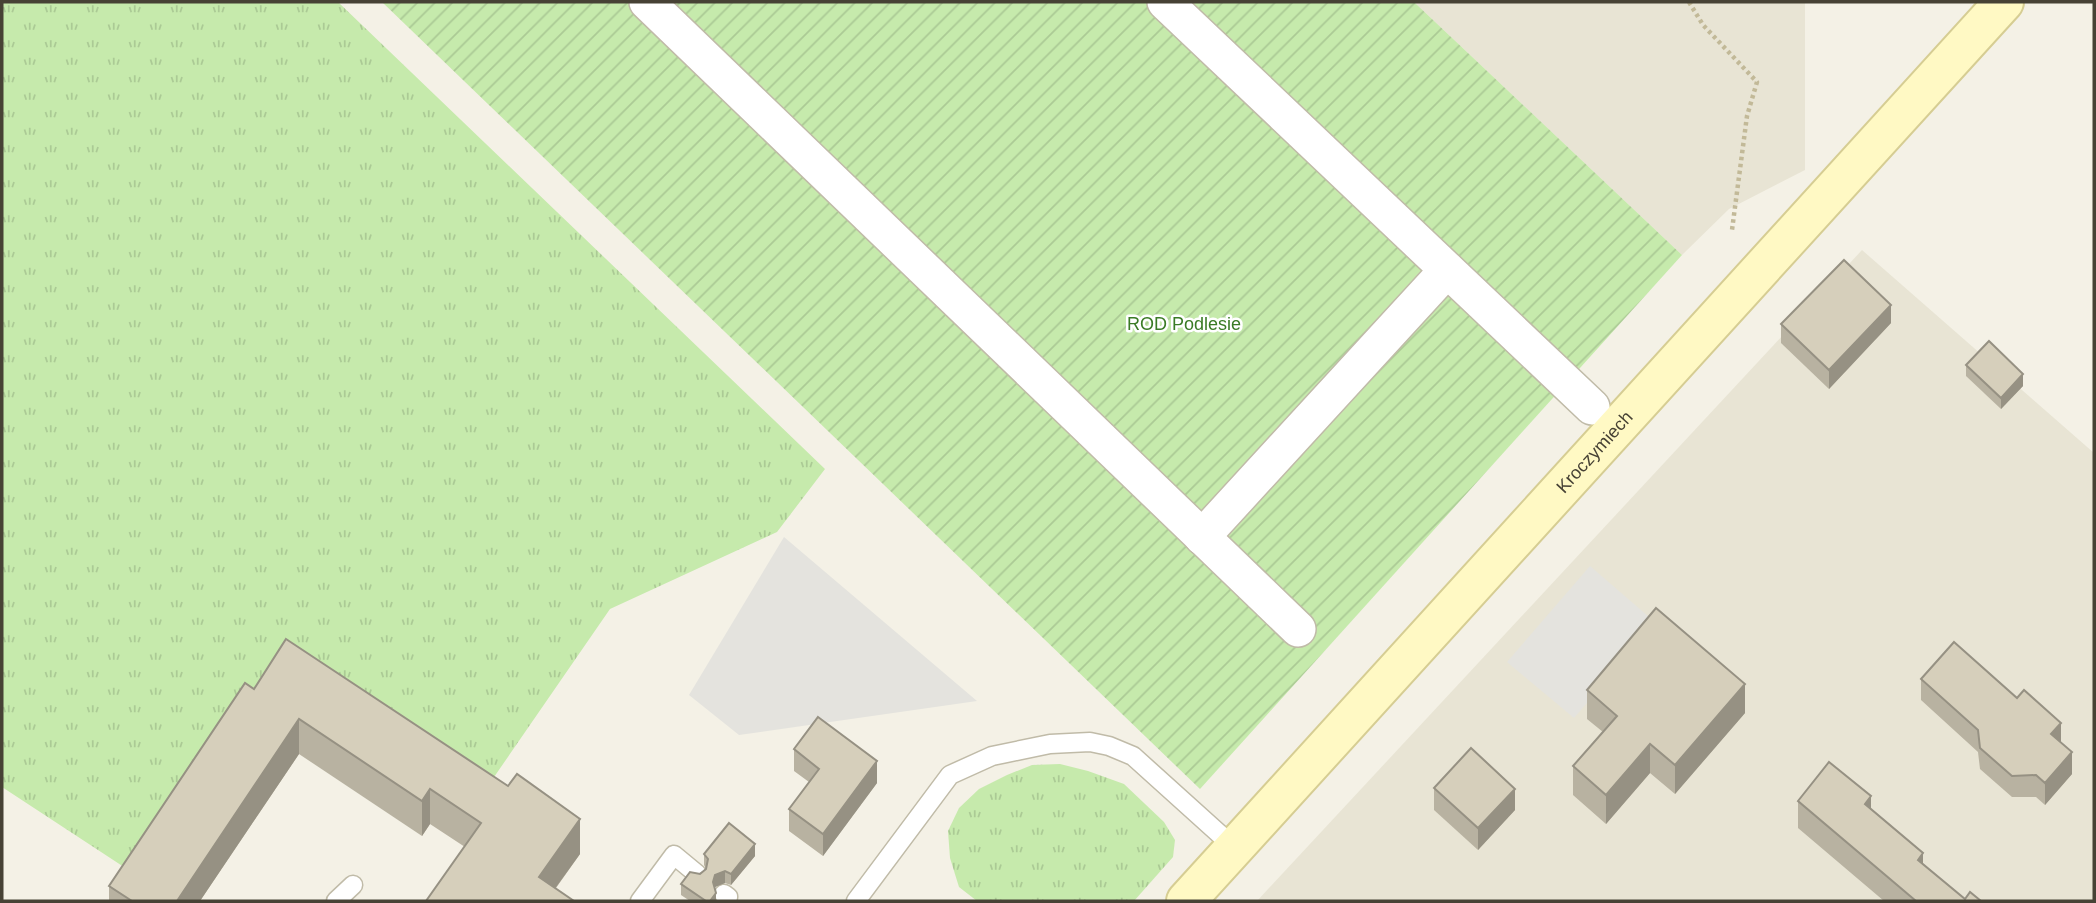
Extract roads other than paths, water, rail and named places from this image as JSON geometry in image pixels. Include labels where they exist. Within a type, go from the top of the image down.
[{"type":"main road","name":"Kroczymiech","points":[[1186,901],[2004,2]]},
{"type":"street","points":[[646,2],[1298,629]]},
{"type":"street","points":[[1165,2],[1592,407]]},
{"type":"street","points":[[1202,537],[1447,270]]},
{"type":"lane","points":[[856,901],[950,775],[992,756],[1050,744],[1090,742],[1110,746],[1133,756],[1235,848]]},
{"type":"lane","points":[[640,901],[674,855],[697,874]]},
{"type":"lane","points":[[336,901],[353,885]]},
{"type":"park label","name":"ROD Podlesie","points":[[1184,324]]}]
